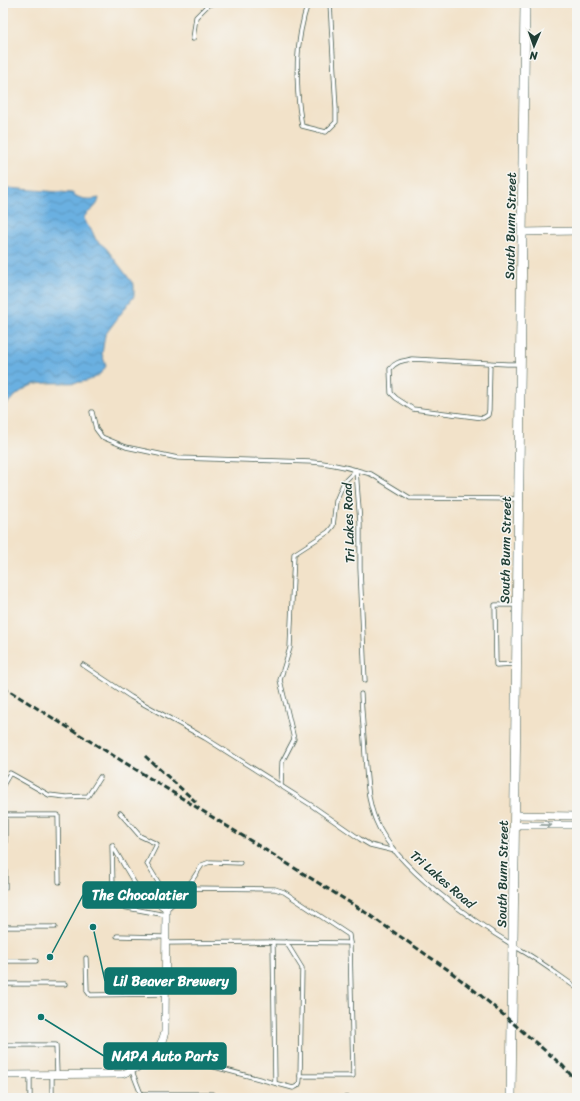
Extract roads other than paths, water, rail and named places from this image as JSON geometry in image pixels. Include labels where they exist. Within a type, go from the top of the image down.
[{"type":"street","name":"South Bunn Street","points":[[511,1098],[516,825],[525,3]]},
{"type":"street","points":[[523,232],[577,231]]},
{"type":"street","points":[[516,815],[577,816]]},
{"type":"street","points":[[516,825],[577,825]]},
{"type":"street","points":[[3,1075],[122,1074],[132,1071],[152,1057],[158,1049],[165,1032],[166,912]]},
{"type":"lane","points":[[193,39],[196,17],[208,5],[214,3]]},
{"type":"lane","points":[[308,3],[301,29],[298,65],[298,102],[302,126],[326,132],[336,122],[330,3]]},
{"type":"lane","points":[[490,363],[489,410],[488,415],[483,418],[413,410],[391,393],[390,369],[394,364],[400,361],[412,359],[520,364]]},
{"type":"lane","name":"Tri Lakes Road","points":[[92,412],[96,428],[102,437],[126,447],[178,458],[330,463],[356,470],[365,681]]},
{"type":"lane","points":[[281,786],[282,762],[294,739],[280,680],[290,648],[294,554],[328,532],[333,526],[336,501],[344,482],[356,470],[371,474],[410,498],[519,499]]},
{"type":"lane","points":[[517,664],[496,665],[495,605],[518,605]]},
{"type":"lane","points":[[83,665],[131,697],[204,738],[281,786],[370,845],[395,850]]},
{"type":"lane","name":"Tri Lakes Road","points":[[361,694],[367,782],[370,800],[376,821],[395,850],[423,878],[487,929],[577,988]]},
{"type":"lane","points":[[3,785],[10,773],[49,795],[66,798],[88,796],[100,777]]},
{"type":"lane","points":[[120,813],[140,836],[157,844],[146,864],[163,890],[166,912]]},
{"type":"lane","points":[[6,888],[4,815],[58,815],[59,882]]},
{"type":"lane","points":[[113,888],[112,845],[138,890],[166,912]]},
{"type":"lane","points":[[166,912],[187,888],[202,865],[210,862],[240,863]]},
{"type":"lane","points":[[187,888],[276,890],[284,892],[349,935],[353,1076],[300,1076]]},
{"type":"lane","points":[[122,907],[166,912]]},
{"type":"lane","points":[[3,927],[55,927]]},
{"type":"lane","points":[[117,936],[166,940],[350,943]]},
{"type":"lane","points":[[273,942],[275,1083]]},
{"type":"lane","points":[[158,1049],[177,1057],[293,1088],[297,1087],[300,1084],[302,968],[286,942]]},
{"type":"lane","points":[[86,958],[87,991],[90,995],[166,994]]},
{"type":"lane","points":[[36,961],[3,961],[4,980],[6,984],[65,984]]},
{"type":"lane","points":[[3,1045],[56,1045],[52,1098]]},
{"type":"lane","points":[[132,1071],[140,1096],[212,1094]]},
{"type":"lane","points":[[30,1075],[30,1098]]},
{"type":"lane","points":[[323,1097],[356,1098]]},
{"type":"water","points":[[8,188],[72,193],[85,199],[99,198],[95,207],[84,217],[85,222],[92,231],[96,240],[106,248],[134,285],[134,296],[105,335],[102,354],[106,366],[100,374],[92,379],[82,382],[50,383],[30,386],[20,392],[3,407],[3,189]]},
{"type":"railway","points":[[3,687],[362,910],[447,969],[479,994],[563,1066],[577,1082]]},
{"type":"railway","points":[[145,756],[196,802]]},
{"type":"place","name":"Lil Beaver Brewery","points":[[93,927]]},
{"type":"place","name":"The Chocolatier","points":[[50,957]]},
{"type":"place","name":"NAPA Auto Parts","points":[[41,1017]]}]
